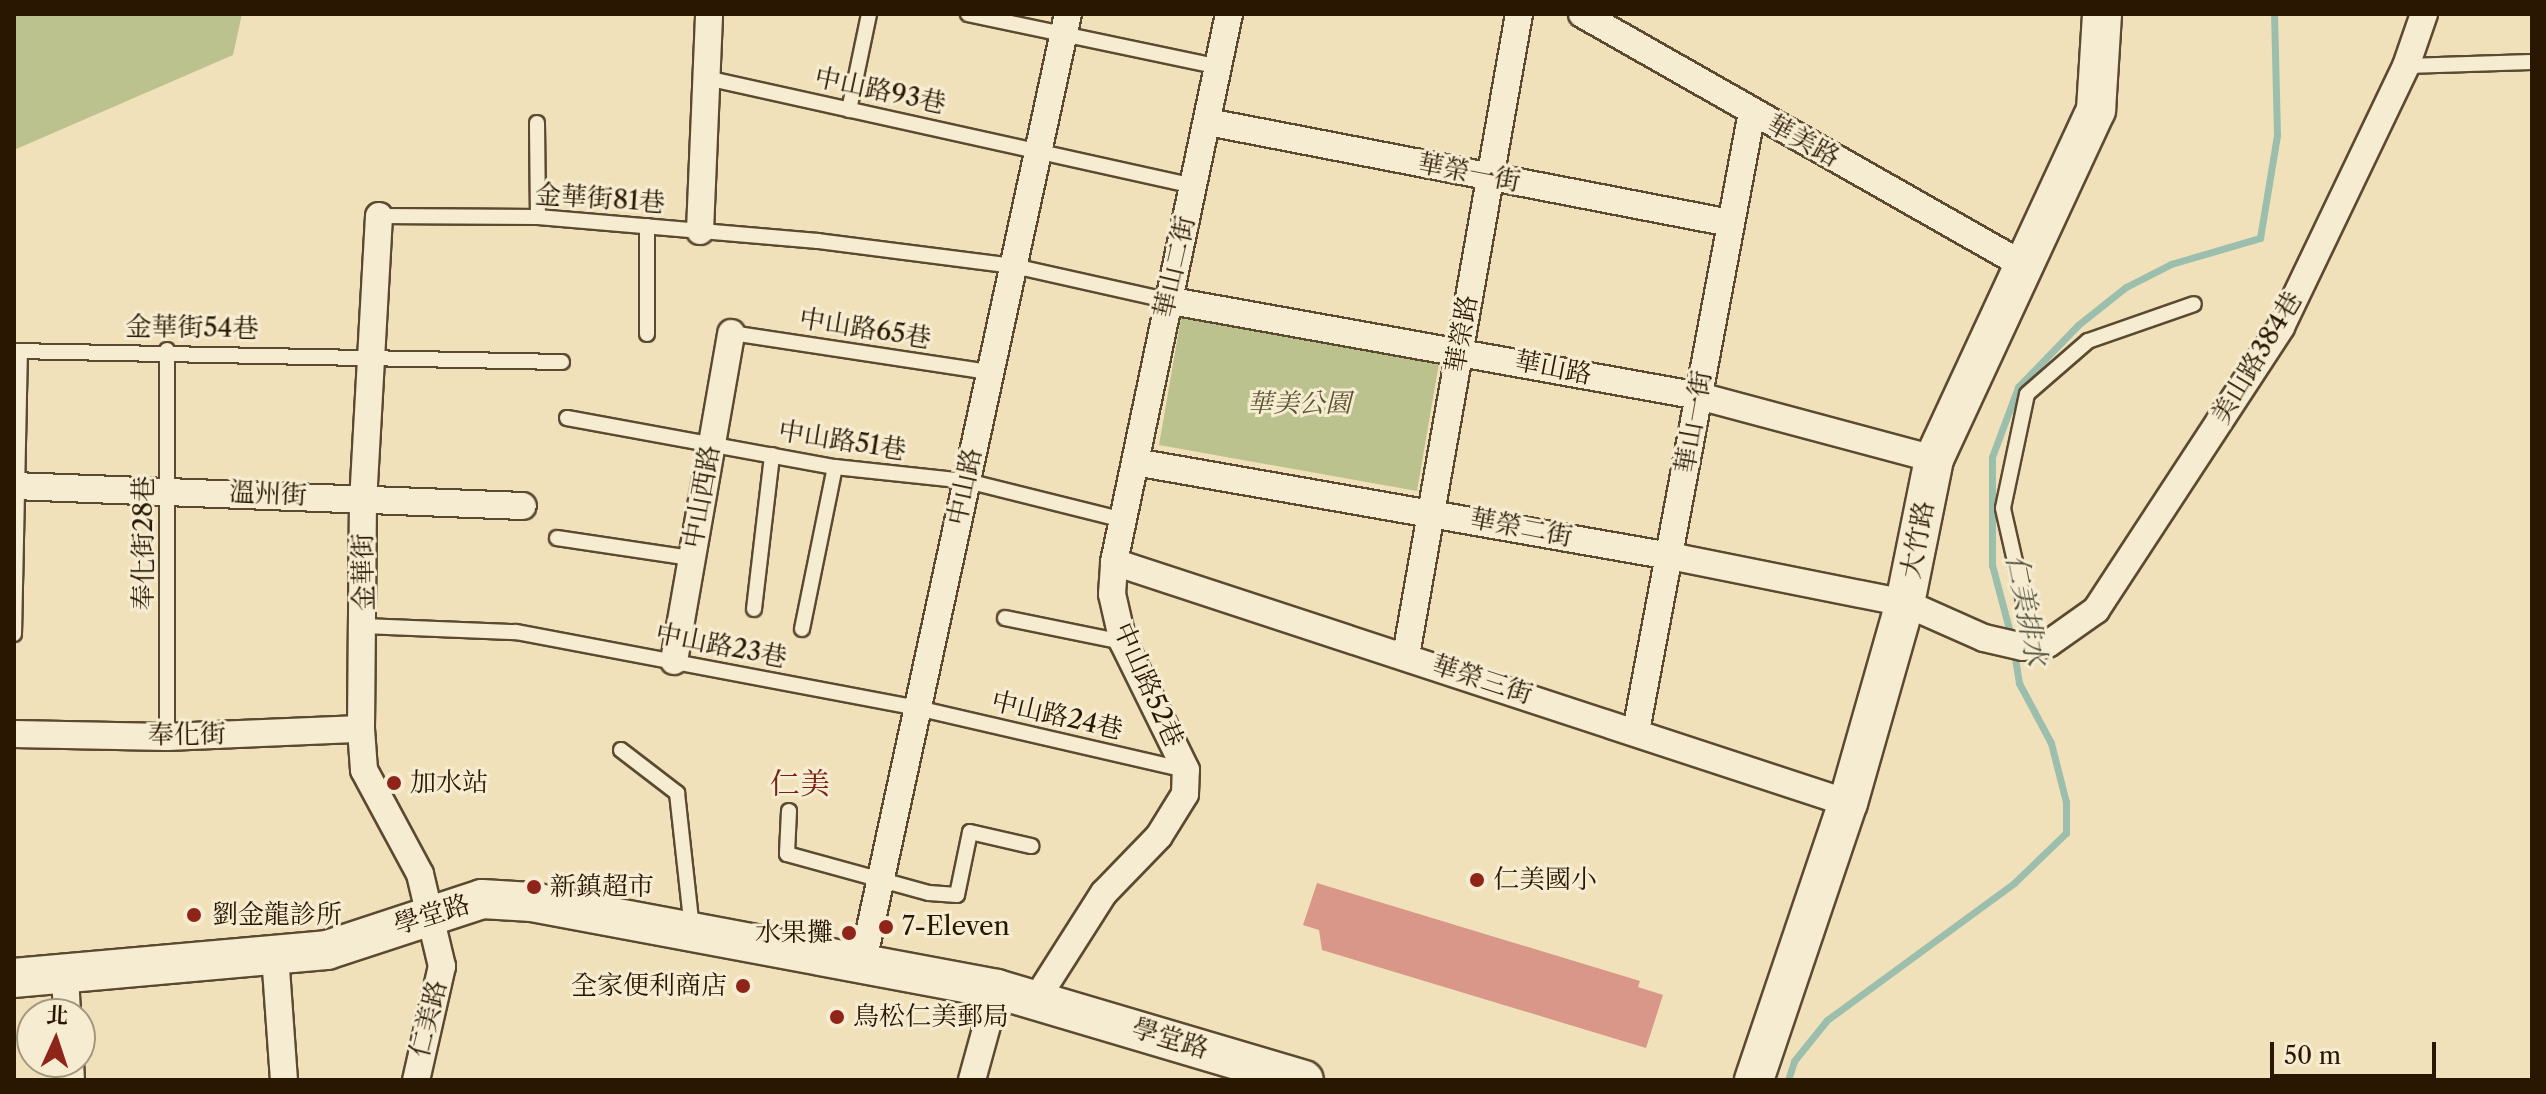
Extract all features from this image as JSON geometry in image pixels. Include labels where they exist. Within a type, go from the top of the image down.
[{"type":"street","points":[[700,231],[711,79],[709,14]]},
{"type":"street","name":"華山二街","points":[[1123,520],[1166,300],[1208,122],[1229,14]]},
{"type":"street","name":"華榮路","points":[[1406,655],[1519,14]]},
{"type":"street","name":"華美路","points":[[1582,14],[2025,266]]},
{"type":"street","name":"大竹路","points":[[1754,1080],[1848,803],[1905,603],[1934,459],[2096,110],[2102,14]]},
{"type":"street","name":"美山路384巷","points":[[2028,646],[2048,644],[2096,610],[2281,327],[2406,66],[2424,14]]},
{"type":"street","name":"中山路","points":[[863,961],[1066,24]]},
{"type":"street","name":"華山一街","points":[[1636,731],[1752,112]]},
{"type":"street","name":"華榮一街","points":[[1208,122],[1730,223]]},
{"type":"street","name":"金華街","points":[[379,216],[363,499],[361,729],[364,770],[420,874],[430,912]]},
{"type":"street","name":"華山路","points":[[1166,300],[1699,396],[1934,459]]},
{"type":"street","name":"中山西路","points":[[674,661],[731,333]]},
{"type":"street","name":"華榮二街","points":[[1135,462],[1431,511],[1905,603],[1984,638],[2028,646]]},
{"type":"street","name":"溫州街","points":[[16,486],[168,489],[523,506]]},
{"type":"street","name":"中山路52巷","points":[[1123,520],[1114,562],[1112,594],[1123,642],[1186,770]]},
{"type":"street","name":"華榮三街","points":[[1114,562],[1406,655],[1848,803]]},
{"type":"street","name":"奉化街","points":[[14,734],[167,737],[361,729]]},
{"type":"street","points":[[1037,998],[1104,893],[1159,836],[1185,794],[1186,770]]},
{"type":"street","name":"學堂路","points":[[14,978],[327,950],[430,912],[482,899],[532,902],[863,961],[1037,998],[1260,1074],[1304,1080]]},
{"type":"street","name":"仁美路","points":[[416,1080],[442,966],[430,912]]},
{"type":"street","points":[[275,955],[284,1080]]},
{"type":"street","points":[[65,975],[66,998]]},
{"type":"street","points":[[972,1080],[997,989]]},
{"type":"lane","points":[[849,110],[869,14]]},
{"type":"lane","points":[[968,14],[1066,24],[1219,67]]},
{"type":"lane","points":[[2406,66],[2532,62]]},
{"type":"lane","name":"中山路93巷","points":[[711,79],[1193,186]]},
{"type":"lane","points":[[537,123],[538,217]]},
{"type":"lane","name":"金華街81巷","points":[[379,216],[538,217],[818,241],[1014,266],[1166,300]]},
{"type":"lane","points":[[647,226],[647,334]]},
{"type":"lane","points":[[2028,646],[2003,508],[2027,394],[2088,341],[2194,304]]},
{"type":"lane","name":"中山路65巷","points":[[731,333],[990,372]]},
{"type":"lane","name":"金華街54巷","points":[[17,351],[167,350],[562,362]]},
{"type":"lane","name":"奉化街28巷","points":[[167,350],[167,737]]},
{"type":"lane","points":[[14,634],[17,351]]},
{"type":"lane","name":"中山路51巷","points":[[567,418],[835,467],[967,481]]},
{"type":"lane","points":[[754,609],[772,455]]},
{"type":"lane","points":[[802,629],[835,467]]},
{"type":"lane","points":[[967,481],[1123,520]]},
{"type":"lane","points":[[557,538],[691,558]]},
{"type":"lane","points":[[1005,618],[1123,642]]},
{"type":"lane","name":"中山路23巷","points":[[364,626],[516,632],[917,708]]},
{"type":"lane","name":"中山路24巷","points":[[917,708],[1186,770]]},
{"type":"lane","points":[[621,750],[677,793],[692,932]]},
{"type":"lane","points":[[789,811],[787,854],[957,895],[970,832],[1031,846]]},
{"type":"green space","points":[[14,14],[242,14],[233,55],[14,150]]},
{"type":"green space","name":"華美公園","points":[[1181,318],[1439,363],[1417,491],[1159,445]]},
{"type":"building","points":[[1317,883],[1640,981],[1638,987],[1663,995],[1646,1048],[1322,950],[1319,930],[1303,925]]},
{"type":"waterway","name":"仁美排水","points":[[2012,640],[1992,565],[1992,457],[2018,387],[2078,325],[2126,287],[2171,264],[2260,238],[2277,135],[2274,14]]},
{"type":"waterway","name":"仁美排水","points":[[1788,1080],[1794,1061],[1827,1020],[2014,883],[2066,833],[2066,802],[2051,743],[2019,683],[2014,652]]},
{"type":"place","name":"加水站","points":[[394,783]]},
{"type":"place","name":"仁美國小","points":[[1477,880]]},
{"type":"place","name":"新鎮超市","points":[[534,887]]},
{"type":"place","name":"劉金龍診所","points":[[194,915]]},
{"type":"place","name":"7-Eleven","points":[[886,927]]},
{"type":"place","name":"水果攤","points":[[849,933]]},
{"type":"place","name":"全家便利商店","points":[[743,986]]},
{"type":"place","name":"鳥松仁美郵局","points":[[837,1017]]},
{"type":"district","name":"仁美","points":[[800,784]]}]
